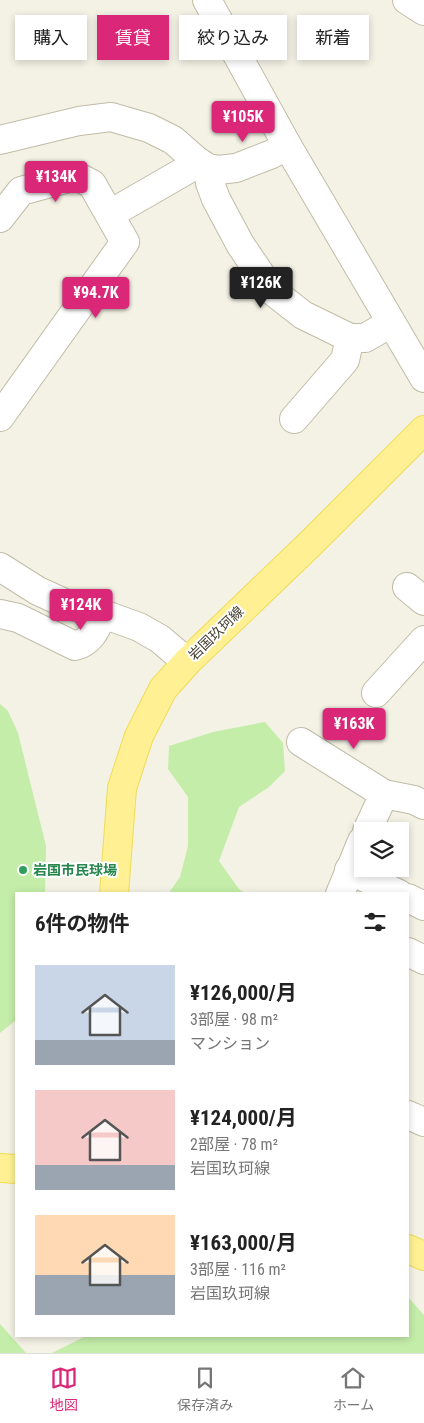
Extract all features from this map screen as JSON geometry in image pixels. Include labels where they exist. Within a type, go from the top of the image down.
[{"type":"main road","name":"岩国玖珂線","points":[[114,892],[122,788],[139,736],[163,689],[187,662],[310,544],[424,430]]},
{"type":"main road","points":[[0,1168],[15,1169]]},
{"type":"main road","points":[[409,1248],[424,1256]]},
{"type":"street","points":[[207,0],[287,144],[424,378]]},
{"type":"street","points":[[407,0],[424,11]]},
{"type":"street","points":[[2,133],[111,117],[149,128],[173,140],[202,165],[218,170],[236,168],[272,154],[287,144]]},
{"type":"street","points":[[110,214],[190,168],[202,165]]},
{"type":"street","points":[[202,165],[216,199],[240,244],[271,290],[303,315],[350,338],[365,338],[391,323]]},
{"type":"street","points":[[0,218],[22,191],[76,176],[92,184],[125,242],[0,417]]},
{"type":"street","points":[[294,419],[345,360],[350,338]]},
{"type":"street","points":[[0,566],[38,591],[71,606],[103,614],[139,627],[160,639],[187,662]]},
{"type":"street","points":[[0,614],[18,618],[75,646],[83,644],[93,636],[103,614]]},
{"type":"street","points":[[376,693],[424,640]]},
{"type":"street","points":[[301,742],[384,794],[424,804]]},
{"type":"street","points":[[371,822],[384,794]]},
{"type":"street","points":[[354,859],[344,882],[390,892]]},
{"type":"street","points":[[409,898],[424,906]]},
{"type":"street","points":[[409,952],[424,960]]},
{"type":"street","points":[[409,1115],[424,1122]]},
{"type":"green space","name":"岩国市民球場","points":[[0,704],[8,711],[18,733],[46,846],[45,892],[15,892],[15,1021],[0,1033]]},
{"type":"green space","points":[[265,722],[283,743],[285,771],[269,787],[239,807],[219,861],[243,892],[169,892],[180,877],[188,846],[188,797],[168,769],[169,746],[213,732]]},
{"type":"green space","points":[[409,1298],[424,1315],[424,1353],[52,1353],[84,1337],[409,1337]]},
{"type":"green space","points":[[0,1324],[26,1353],[0,1353]]},
{"type":"place","name":"岩国市民球場","points":[[23,870]]}]
